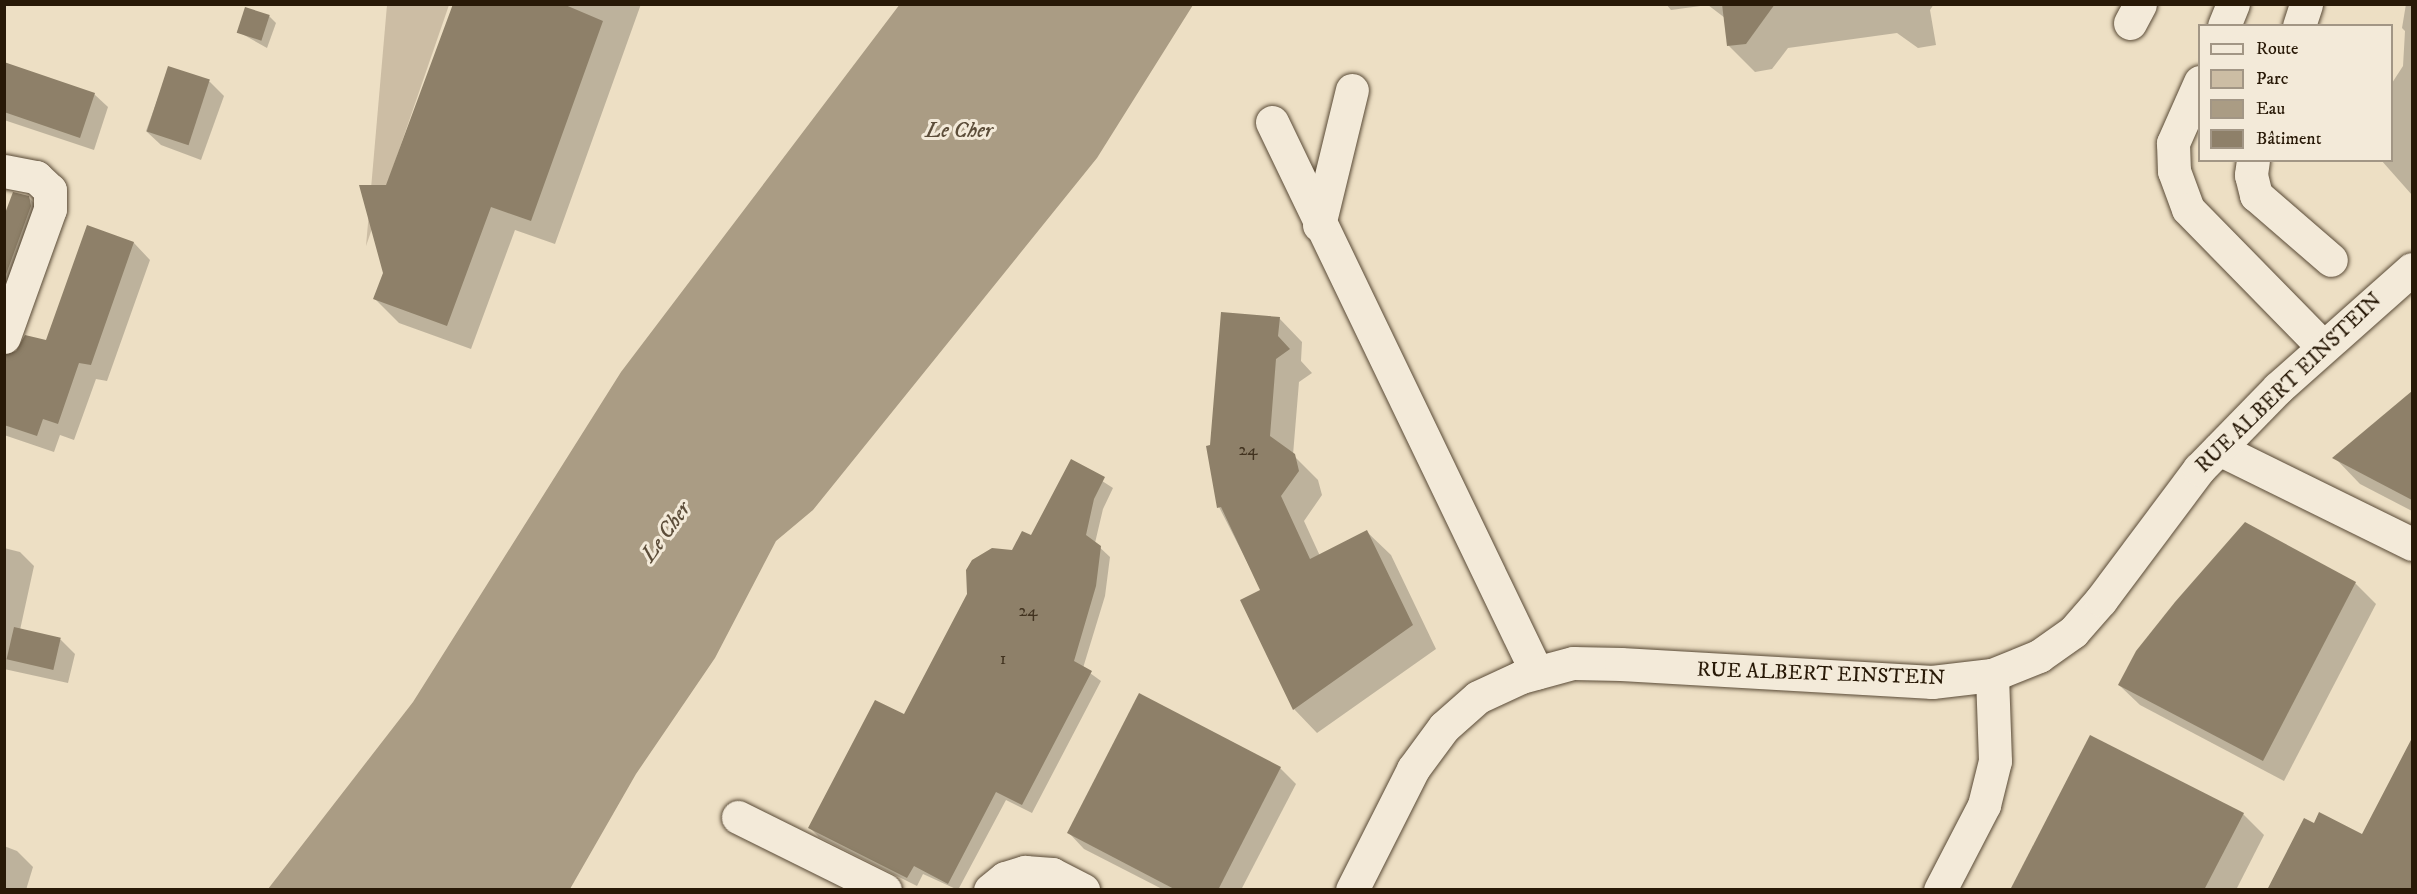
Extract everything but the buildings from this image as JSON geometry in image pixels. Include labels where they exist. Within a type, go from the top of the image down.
[{"type":"street","points":[[2225,24],[2233,4]]},
{"type":"street","points":[[2300,24],[2306,4]]},
{"type":"street","points":[[2198,84],[2173,143],[2174,171],[2188,209],[2323,347]]},
{"type":"street","points":[[1318,225],[1353,90]]},
{"type":"street","points":[[1272,122],[1318,225],[1537,673]]},
{"type":"street","points":[[2253,162],[2251,175],[2256,195],[2331,260]]},
{"type":"street","points":[[4,171],[36,177],[50,190],[50,209],[4,337]]},
{"type":"street","name":"RUE ALBERT EINSTEIN","points":[[1352,890],[1413,769],[1444,727],[1478,697],[1537,673],[1574,663],[1932,682],[1992,675],[2039,656],[2073,632],[2156,521],[2219,449],[2323,347],[2412,269]]},
{"type":"street","points":[[2219,449],[2412,544]]},
{"type":"street","points":[[1940,890],[1984,805],[1995,761],[1992,675]]},
{"type":"street","points":[[738,817],[885,890]]},
{"type":"street","points":[[990,890],[1005,878],[1025,872],[1052,874],[1083,890]]},
{"type":"green space","points":[[387,5],[449,5],[366,246]]},
{"type":"water","name":"Le Cher","points":[[900,4],[1193,5],[1097,158],[813,510],[776,541],[715,658],[636,774],[570,889],[268,889],[413,702],[621,372]]}]
